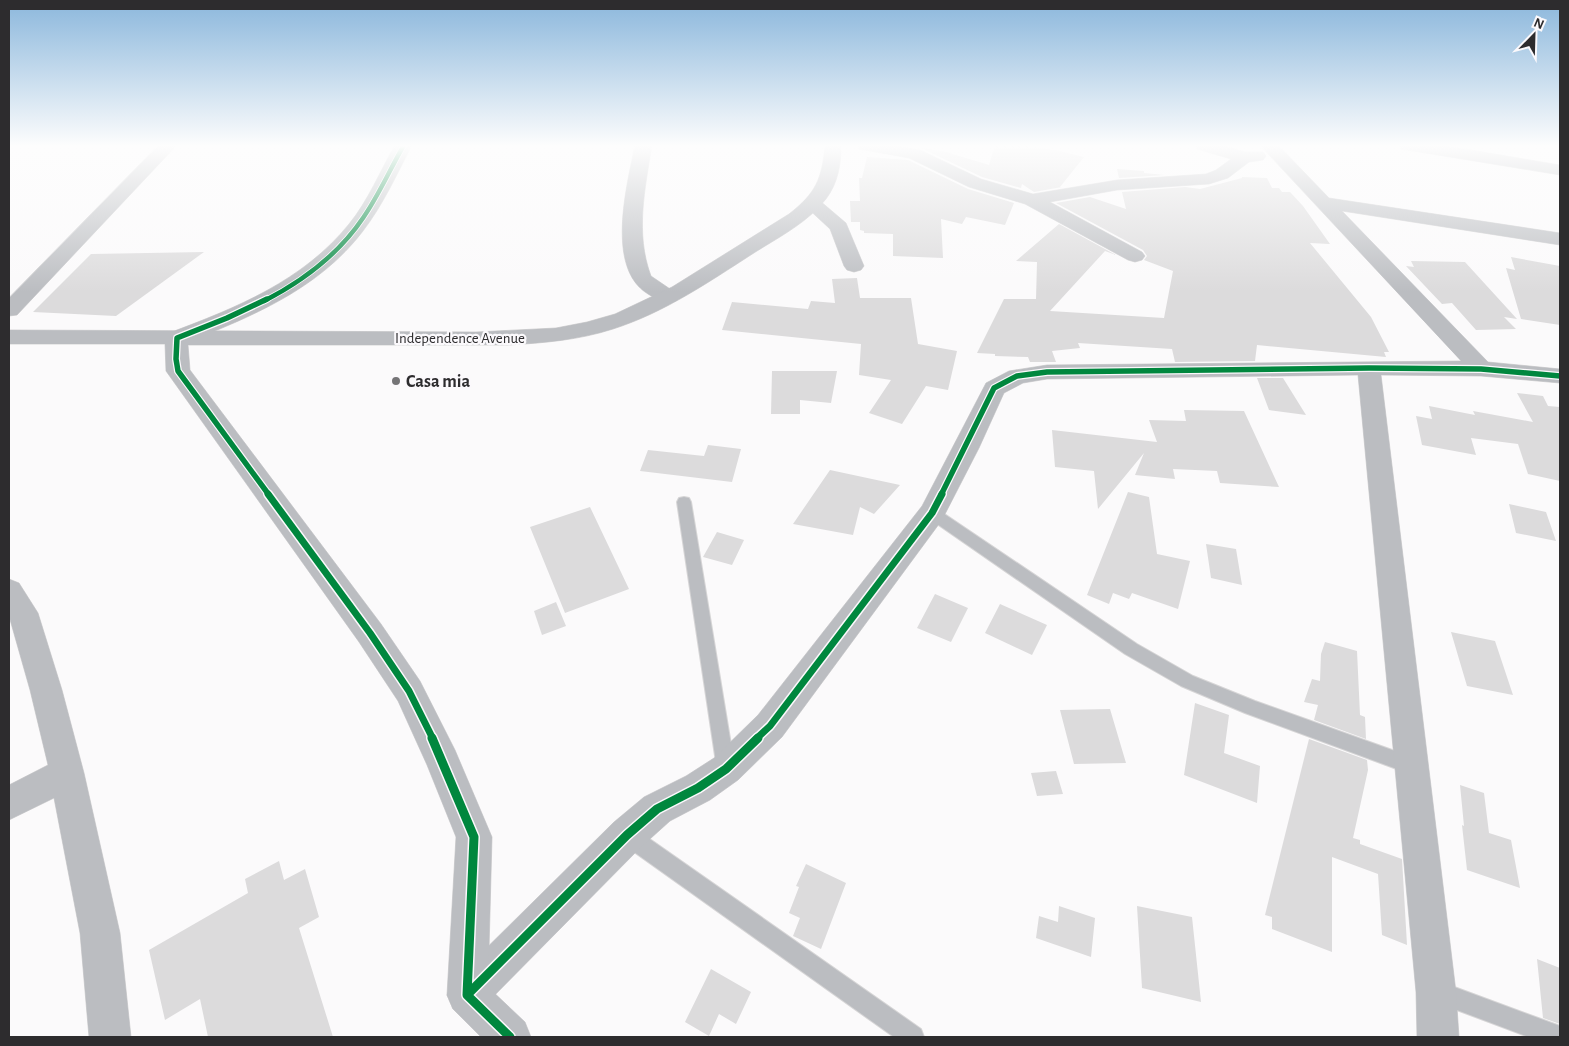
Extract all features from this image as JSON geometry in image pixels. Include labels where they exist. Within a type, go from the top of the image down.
[{"type":"street","points":[[9,310],[122,194]]},
{"type":"street","points":[[376,194],[358,226],[332,255],[303,277],[247,310],[178,338],[176,353],[178,371],[370,633],[409,691],[443,761],[474,837],[467,995],[510,1037]]},
{"type":"street","points":[[636,194],[632,215],[635,257],[642,277],[646,282],[669,297]]},
{"type":"street","name":"Independence Avenue","points":[[9,337],[524,338],[553,336],[604,325],[669,297],[788,223],[812,204],[821,194]]},
{"type":"street","points":[[1011,194],[1032,200],[1136,256]]},
{"type":"street","points":[[1032,200],[1067,194]]},
{"type":"street","points":[[1315,194],[1481,369]]},
{"type":"street","points":[[1324,203],[1560,239]]},
{"type":"street","points":[[812,204],[839,227],[854,266]]},
{"type":"street","points":[[467,995],[627,835],[657,809],[698,788],[726,769],[770,726],[932,512],[966,448],[994,388],[1007,379],[1047,372],[1368,368],[1481,369],[1560,376]]},
{"type":"street","points":[[1368,368],[1413,766],[1436,992],[1438,1037]]},
{"type":"street","points":[[9,591],[23,613],[46,690],[67,774],[100,932],[110,1037]]},
{"type":"street","points":[[9,803],[67,774]]},
{"type":"lane","points":[[684,502],[726,769]]},
{"type":"lane","points":[[932,512],[1131,649],[1188,681],[1250,707],[1413,766]]},
{"type":"lane","points":[[627,835],[913,1037]]},
{"type":"lane","points":[[1436,992],[1559,1037]]},
{"type":"building","points":[[860,194],[984,194],[1014,203],[1005,225],[966,217],[962,224],[941,219],[943,258],[893,256],[893,234],[864,233],[864,231],[860,230],[860,222],[851,222],[850,201],[860,201]]},
{"type":"building","points":[[1122,194],[1292,194],[1303,206],[1330,244],[1310,243],[1371,317],[1389,352],[1384,352],[1386,357],[1257,345],[1255,361],[1175,362],[1172,349],[1078,343],[1080,348],[1052,351],[1056,362],[1030,362],[1028,357],[995,356],[995,354],[977,353],[1004,299],[1036,299],[1037,262],[1016,261],[1059,224],[1116,255],[1105,251],[1050,311],[1164,318],[1173,271],[1144,260],[1147,256],[1143,250],[1056,203],[1090,197],[1126,209]]},
{"type":"building","points":[[204,252],[116,316],[33,312],[91,254]]},
{"type":"building","points":[[1511,257],[1560,266],[1560,325],[1521,319],[1506,268],[1515,270]]},
{"type":"building","points":[[1411,261],[1465,262],[1517,319],[1504,317],[1516,329],[1476,330],[1452,303],[1442,304],[1406,266],[1414,267]]},
{"type":"building","points":[[857,278],[860,298],[911,298],[918,344],[957,351],[948,390],[926,386],[902,424],[869,413],[891,380],[859,375],[861,344],[722,330],[732,302],[808,309],[811,301],[835,303],[832,279]]},
{"type":"building","points":[[772,371],[837,371],[831,403],[800,400],[800,414],[771,414]]},
{"type":"building","points":[[1257,378],[1283,378],[1306,415],[1269,410]]},
{"type":"building","points":[[1517,393],[1543,396],[1548,406],[1560,407],[1560,481],[1528,474],[1518,444],[1471,438],[1476,455],[1422,445],[1416,416],[1432,419],[1429,406],[1475,415],[1473,411],[1533,422]]},
{"type":"building","points":[[1184,410],[1244,411],[1279,487],[1220,483],[1217,471],[1173,469],[1175,479],[1135,475],[1144,453],[1098,509],[1094,471],[1055,467],[1052,430],[1157,442],[1149,420],[1186,421]]},
{"type":"building","points":[[708,445],[741,449],[732,482],[640,471],[648,450],[704,456]]},
{"type":"building","points":[[830,470],[900,485],[874,514],[860,507],[853,535],[793,524]]},
{"type":"building","points":[[1128,492],[1149,497],[1157,554],[1190,561],[1178,609],[1132,593],[1129,599],[1113,593],[1109,604],[1087,595]]},
{"type":"building","points":[[1509,504],[1546,512],[1556,541],[1516,533]]},
{"type":"building","points":[[590,507],[629,589],[565,613],[530,527]]},
{"type":"building","points":[[717,532],[744,540],[732,565],[703,557]]},
{"type":"building","points":[[1206,544],[1236,549],[1242,585],[1211,578]]},
{"type":"building","points":[[935,594],[968,608],[951,642],[917,628]]},
{"type":"building","points":[[556,602],[566,626],[542,635],[534,611]]},
{"type":"building","points":[[1000,604],[1047,625],[1032,655],[985,633]]},
{"type":"building","points":[[1451,632],[1495,641],[1513,695],[1467,686]]},
{"type":"building","points":[[1325,642],[1357,651],[1360,715],[1365,717],[1366,739],[1314,720],[1318,705],[1304,702],[1312,679],[1320,681],[1321,654]]},
{"type":"building","points":[[1195,703],[1229,715],[1224,753],[1260,766],[1257,803],[1184,775]]},
{"type":"building","points":[[1110,709],[1126,763],[1074,764],[1060,710]]},
{"type":"building","points":[[1309,739],[1367,760],[1368,770],[1353,838],[1360,840],[1360,844],[1402,859],[1407,945],[1382,935],[1378,874],[1332,857],[1332,952],[1272,929],[1272,917],[1265,915]]},
{"type":"building","points":[[1056,771],[1063,794],[1037,796],[1031,773]]},
{"type":"building","points":[[1460,785],[1484,793],[1489,833],[1511,840],[1520,888],[1467,870]]},
{"type":"building","points":[[279,861],[284,880],[305,869],[319,917],[299,928],[333,1037],[208,1037],[200,999],[165,1020],[149,950],[248,893],[245,879]]},
{"type":"building","points":[[806,864],[846,883],[821,949],[793,936],[800,918],[789,913],[799,887],[796,886]]},
{"type":"building","points":[[1059,906],[1095,918],[1091,957],[1036,938],[1039,916],[1058,922]]},
{"type":"building","points":[[1137,906],[1192,917],[1201,1002],[1142,988]]},
{"type":"building","points":[[1537,959],[1560,968],[1560,1024],[1543,1018]]},
{"type":"building","points":[[711,969],[751,992],[736,1024],[719,1014],[709,1036],[685,1022]]},
{"type":"cycle path","points":[[378,194],[356,228],[339,248],[319,266],[275,295],[227,318],[177,338],[176,363],[178,371],[370,633],[409,691],[443,761],[474,837],[467,995],[510,1037]]},
{"type":"cycle path","points":[[467,995],[627,835],[657,809],[698,788],[726,769],[770,726],[932,513],[966,448],[994,388],[1017,376],[1047,372],[1369,368],[1481,369],[1560,376]]},
{"type":"place","name":"Casa mia","points":[[396,381]]}]
